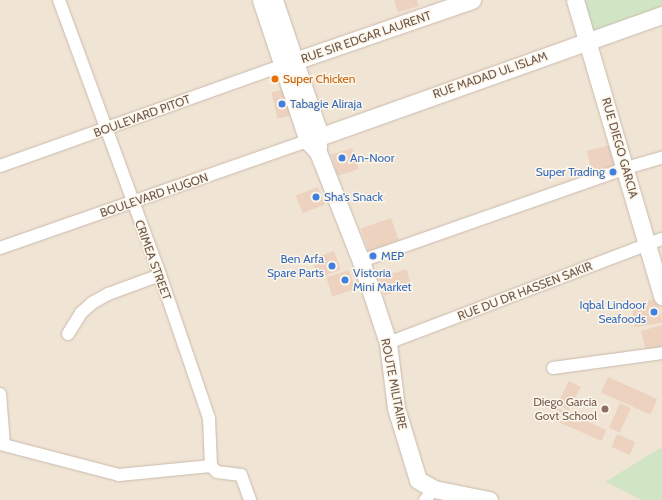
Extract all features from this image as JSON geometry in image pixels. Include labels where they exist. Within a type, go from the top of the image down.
[{"type":"main road","points":[[261,0],[289,63]]},
{"type":"main road","points":[[274,0],[289,63]]},
{"type":"main road","name":"RUE SIR EDGAR LAURENT","points":[[289,63],[472,0]]},
{"type":"main road","name":"RUE DIEGO GARCIA","points":[[575,0],[626,168],[655,241],[662,296]]},
{"type":"main road","name":"RUE MADAD UL ISLAM","points":[[315,143],[588,41],[662,15]]},
{"type":"main road","name":"ROUTE MILITAIRE","points":[[289,63],[315,143],[361,261],[388,343],[396,408],[412,466],[418,480],[429,495],[489,500]]},
{"type":"street","name":"CRIMEA STREET","points":[[59,0],[105,130],[160,275],[209,418],[210,466]]},
{"type":"street","name":"BOULEVARD PITOT","points":[[0,166],[105,130],[289,63]]},
{"type":"street","name":"BOULEVARD HUGON","points":[[0,248],[132,202],[315,143]]},
{"type":"street","points":[[361,261],[626,168],[662,158]]},
{"type":"street","name":"RUE DU DR HASSEN SAKIR","points":[[388,343],[655,241]]},
{"type":"street","points":[[68,334],[81,313],[92,303],[108,294],[160,275]]},
{"type":"street","points":[[553,368],[662,353]]},
{"type":"street","points":[[0,394],[4,445],[119,475],[210,466],[217,472],[241,475],[250,500]]},
{"type":"shaded area","points":[[0,0],[662,0],[662,500],[0,500]]},
{"type":"green space","points":[[580,0],[662,0],[662,10],[593,35]]},
{"type":"green space","points":[[660,448],[662,449],[662,500],[642,500],[605,482]]},
{"type":"building","points":[[394,0],[417,0],[419,6],[398,12]]},
{"type":"building","name":"Tabagie Aliraja","points":[[286,89],[292,115],[277,119],[271,92]]},
{"type":"building","points":[[610,145],[615,165],[592,171],[587,151]]},
{"type":"building","points":[[352,148],[359,169],[338,176],[331,155]]},
{"type":"building","points":[[318,187],[325,205],[302,213],[296,196]]},
{"type":"building","points":[[391,218],[399,241],[369,251],[361,228]]},
{"type":"building","points":[[334,251],[341,270],[318,278],[311,259]]},
{"type":"building","points":[[406,269],[412,286],[384,295],[379,278]]},
{"type":"building","points":[[349,270],[355,289],[332,296],[326,277]]},
{"type":"building","points":[[658,299],[662,323],[635,327],[631,303]]},
{"type":"building","points":[[662,325],[662,347],[646,351],[641,331]]},
{"type":"building","points":[[608,377],[657,399],[650,414],[601,393]]},
{"type":"building","points":[[569,381],[581,387],[569,410],[557,404]]},
{"type":"building","points":[[620,403],[631,408],[620,433],[609,428]]},
{"type":"building","points":[[557,408],[606,430],[601,441],[552,419]]},
{"type":"building","points":[[617,434],[635,442],[630,455],[611,447]]},
{"type":"place","name":"Super Chicken","points":[[275,79]]},
{"type":"place","name":"Tabagie Aliraja","points":[[282,104]]},
{"type":"place","name":"An-Noor","points":[[342,158]]},
{"type":"place","name":"Super Trading","points":[[613,172]]},
{"type":"place","name":"Sha's Snack","points":[[316,197]]},
{"type":"place","name":"MEP","points":[[373,256]]},
{"type":"place","name":"Ben Arfa Spare Parts","points":[[332,266]]},
{"type":"place","name":"Vistoria Mini Market","points":[[345,280]]},
{"type":"place","name":"Iqbal Lindoor Seafoods","points":[[654,312]]},
{"type":"place","name":"Diego Garcia Govt School","points":[[605,409]]}]
